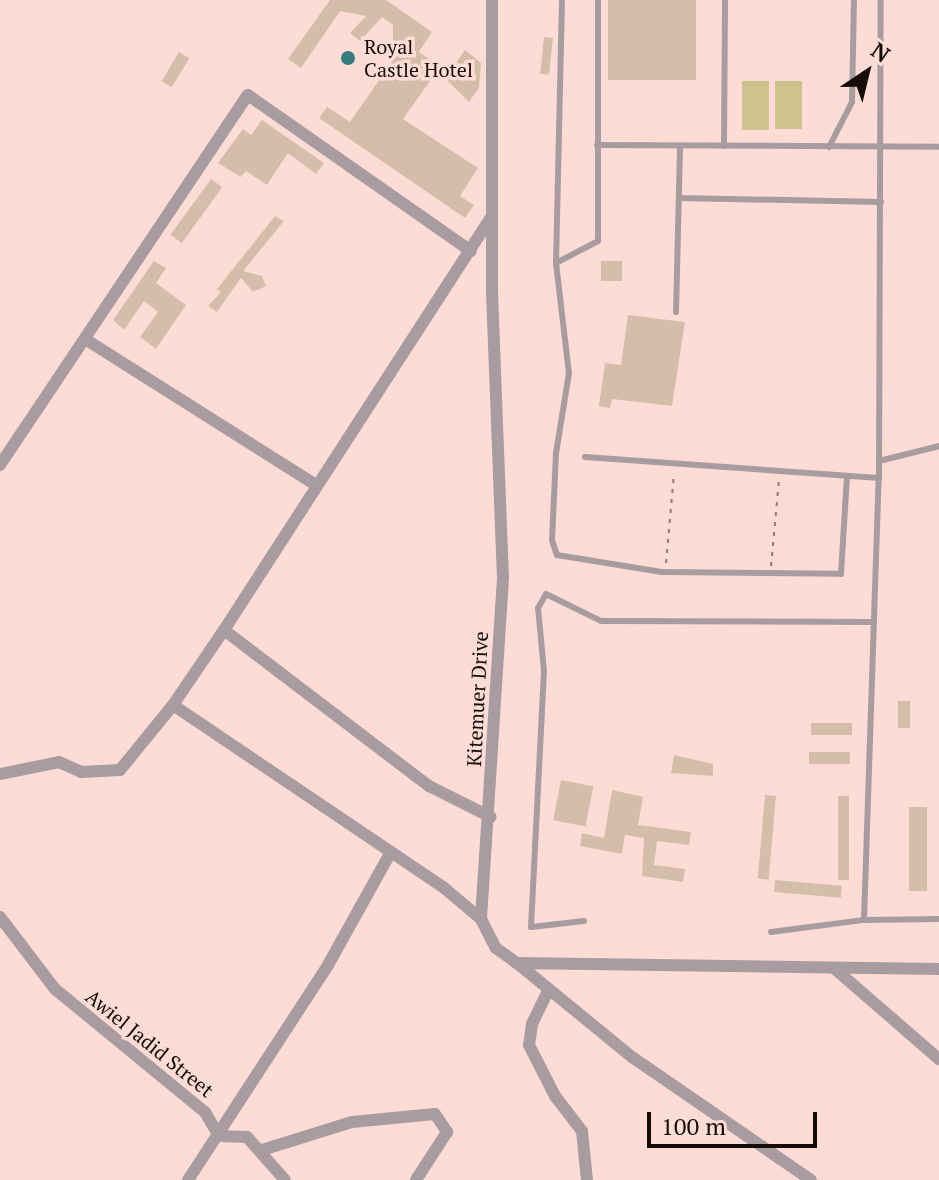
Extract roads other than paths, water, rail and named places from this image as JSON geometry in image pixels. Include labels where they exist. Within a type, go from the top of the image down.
[{"type":"street","name":"Kitemuer Drive","points":[[481,919],[491,817],[503,578],[491,218],[492,0]]},
{"type":"street","points":[[0,465],[248,95],[471,251]]},
{"type":"street","points":[[0,774],[59,762],[81,772],[115,774],[173,705],[224,630],[491,218]]},
{"type":"street","points":[[85,339],[316,485]]},
{"type":"street","points":[[224,630],[429,786],[491,817]]},
{"type":"street","points":[[173,705],[391,852],[481,919],[496,948],[548,991],[632,1057],[811,1180]]},
{"type":"street","points":[[188,1180],[328,965],[391,852]]},
{"type":"street","name":"Awiel Jadid Street","points":[[0,917],[55,989],[205,1112],[219,1136]]},
{"type":"street","points":[[517,963],[939,969]]},
{"type":"street","points":[[835,969],[939,1059]]},
{"type":"street","points":[[548,991],[532,1024],[529,1045],[555,1096],[582,1131],[587,1180]]},
{"type":"street","points":[[262,1150],[352,1122],[435,1114],[447,1132],[416,1180]]},
{"type":"street","points":[[219,1136],[247,1137],[262,1150],[285,1180]]},
{"type":"lane","points":[[562,0],[556,263],[569,373],[556,453],[552,540],[557,555],[665,572],[841,574],[847,476]]},
{"type":"lane","points":[[556,263],[598,241],[598,0]]},
{"type":"lane","points":[[724,146],[725,0]]},
{"type":"lane","points":[[829,147],[852,102],[854,0]]},
{"type":"lane","points":[[864,920],[879,478],[881,0]]},
{"type":"lane","points":[[597,145],[939,147]]},
{"type":"lane","points":[[676,312],[680,146]]},
{"type":"lane","points":[[679,198],[881,202]]},
{"type":"lane","points":[[879,461],[939,446]]},
{"type":"lane","points":[[585,457],[879,478]]},
{"type":"lane","points":[[584,921],[531,927],[544,671],[538,608],[546,594],[601,621],[874,622]]},
{"type":"lane","points":[[771,932],[864,920],[939,919]]},
{"type":"place","name":"Royal Castle Hotel","points":[[348,58]]}]
